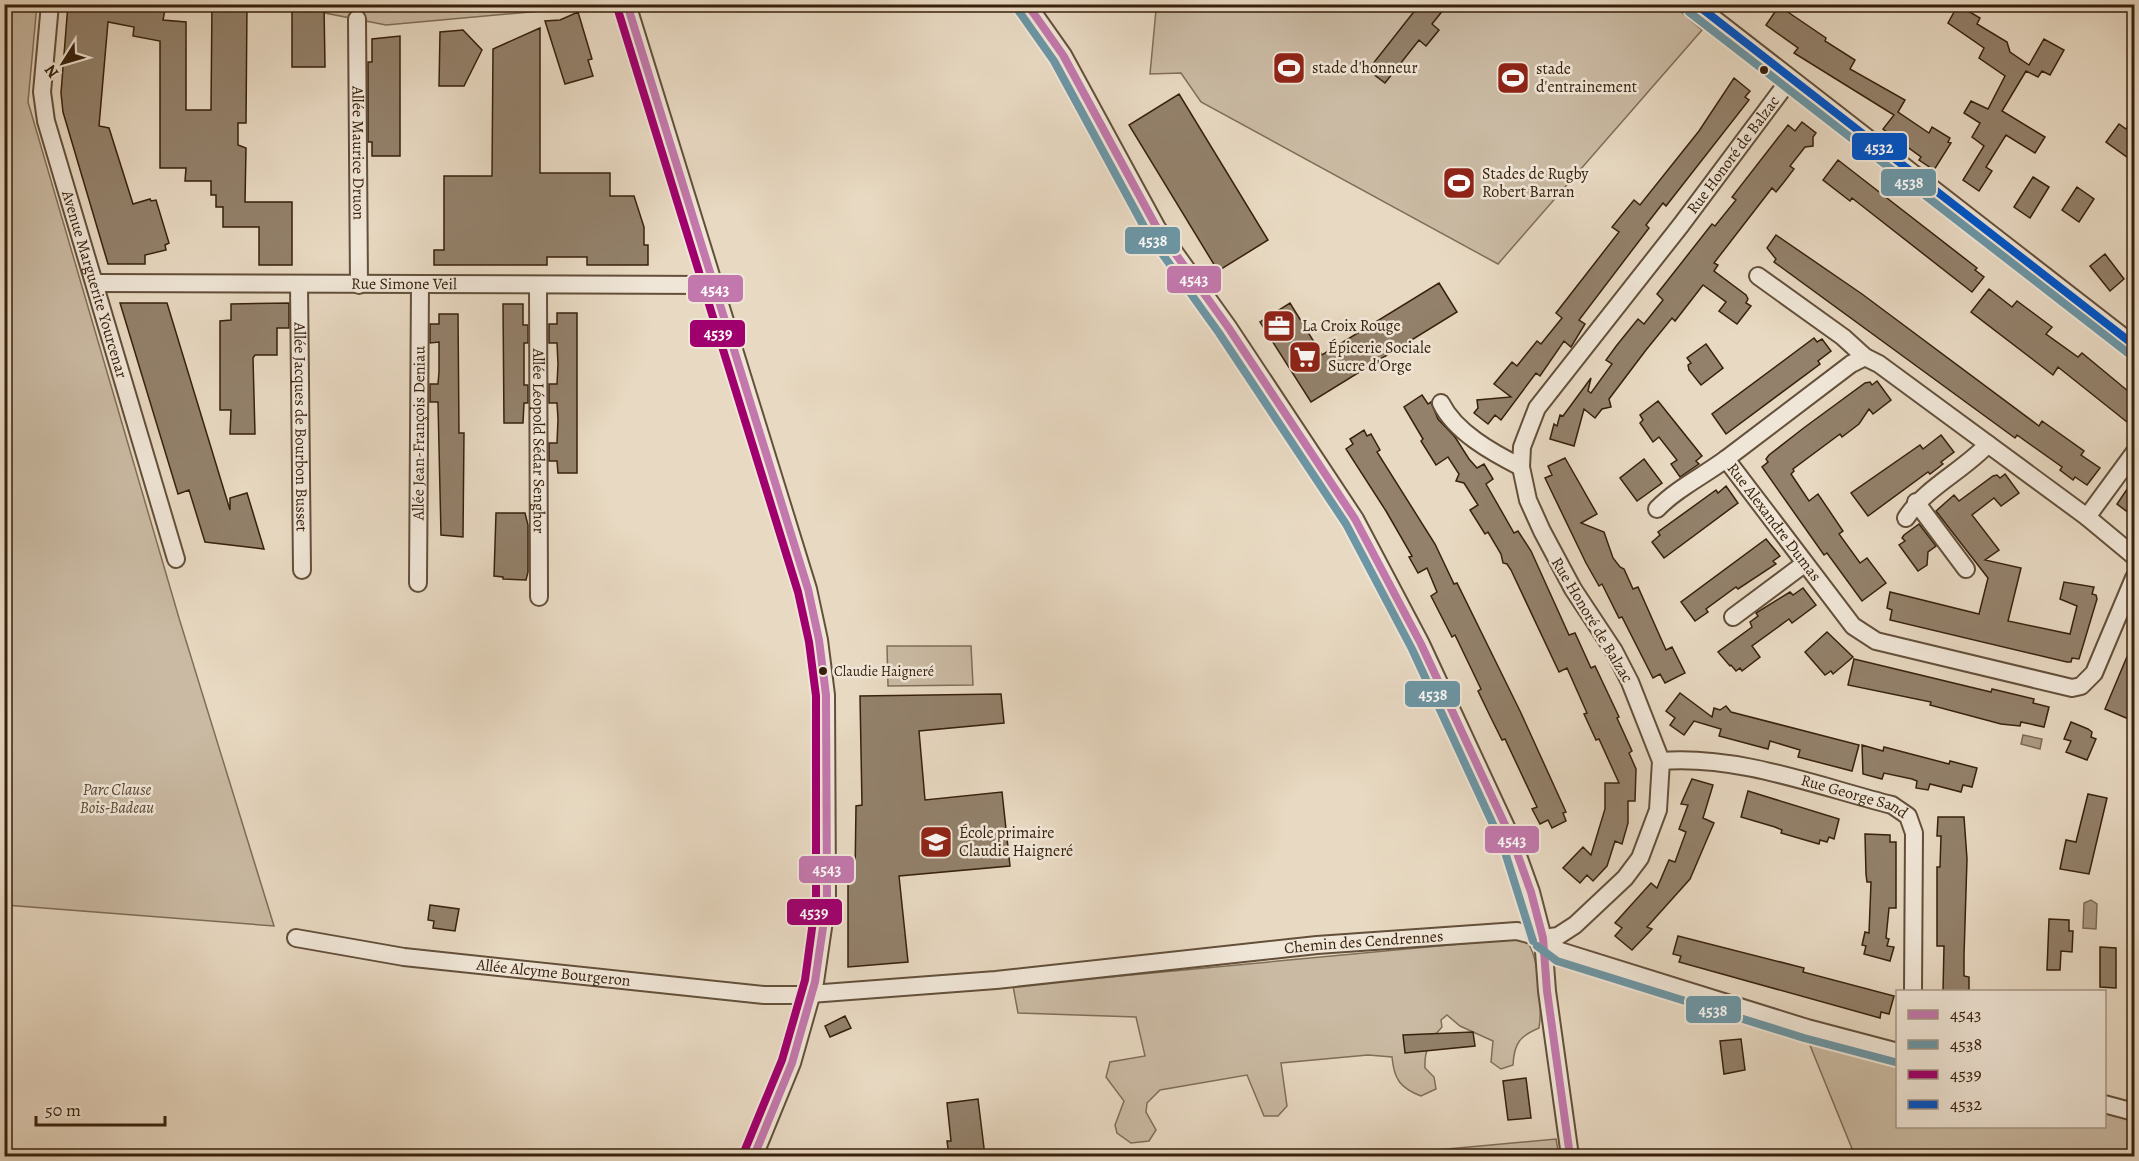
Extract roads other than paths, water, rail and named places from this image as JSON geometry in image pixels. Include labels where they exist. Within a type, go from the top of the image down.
[{"type":"street","name":"Avenue Marguerite Yourcenar","points":[[50,4],[42,92],[46,121],[176,559]]},
{"type":"street","points":[[627,4],[712,285],[808,589],[821,651],[826,695],[827,900],[822,943],[792,1063],[754,1156]]},
{"type":"street","points":[[1027,4],[1063,55],[1158,228],[1266,383],[1355,519],[1421,644],[1513,842],[1543,938],[1547,991],[1570,1156]]},
{"type":"street","points":[[1695,4],[2134,345]]},
{"type":"street","name":"Allée Maurice Druon","points":[[357,20],[359,285]]},
{"type":"street","name":"Rue Honoré de Balzac","points":[[1543,938],[1558,936],[1575,925],[1625,878],[1640,858],[1658,810],[1661,761],[1630,682],[1614,651],[1573,589],[1528,500],[1521,467],[1522,447],[1537,408],[1681,225],[1790,79]]},
{"type":"street","points":[[1758,276],[1843,337],[1865,357],[1879,364],[1989,444],[2087,517],[2134,556]]},
{"type":"street","name":"Rue Simone Veil","points":[[95,283],[712,285]]},
{"type":"street","name":"Allée Jacques de Bourbon Busset","points":[[299,285],[302,570]]},
{"type":"street","name":"Allée Jean-François Deniau","points":[[418,583],[420,285]]},
{"type":"street","name":"Allée Léopold Sédar Senghor","points":[[538,285],[539,597]]},
{"type":"street","name":"Rue Alexandre Dumas","points":[[1865,357],[1851,364],[1725,459],[1853,626],[1876,641],[2072,688],[2080,686],[2094,673],[2134,578]]},
{"type":"street","points":[[1441,402],[1448,417],[1497,455],[1521,467]]},
{"type":"street","points":[[1906,518],[1916,502],[1973,460],[1989,444]]},
{"type":"street","points":[[2087,517],[2134,453]]},
{"type":"street","points":[[1657,509],[1671,495],[1725,459]]},
{"type":"street","points":[[1916,502],[1966,568]]},
{"type":"street","points":[[1733,617],[1804,564]]},
{"type":"street","name":"Rue George Sand","points":[[1661,761],[1687,759],[1734,764],[1892,805],[1908,816],[1914,833],[1913,990]]},
{"type":"street","name":"Chemin des Cendrennes","points":[[811,993],[996,980],[1317,945],[1517,930],[1543,938],[1560,951],[1681,990],[1896,1051]]},
{"type":"street","name":"Allée Alcyme Bourgeron","points":[[296,938],[404,957],[765,995],[811,993]]},
{"type":"street","points":[[2106,1105],[2134,1112]]},
{"type":"place","name":"stade d'honneur","points":[[1289,68]]},
{"type":"place","name":"stade d'entrainement","points":[[1513,78]]},
{"type":"place","name":"Stades de Rugby Robert Barran","points":[[1459,183]]},
{"type":"place","name":"La Croix Rouge","points":[[1279,326]]},
{"type":"place","name":"Épicerie Sociale Sucre d'Orge","points":[[1305,357]]},
{"type":"place","name":"Claudie Haigneré","points":[[823,671]]},
{"type":"place","name":"École primaire Claudie Haigneré","points":[[936,842]]},
{"type":"park label","name":"Parc Clause Bois-Badeau","points":[[117,799]]}]
